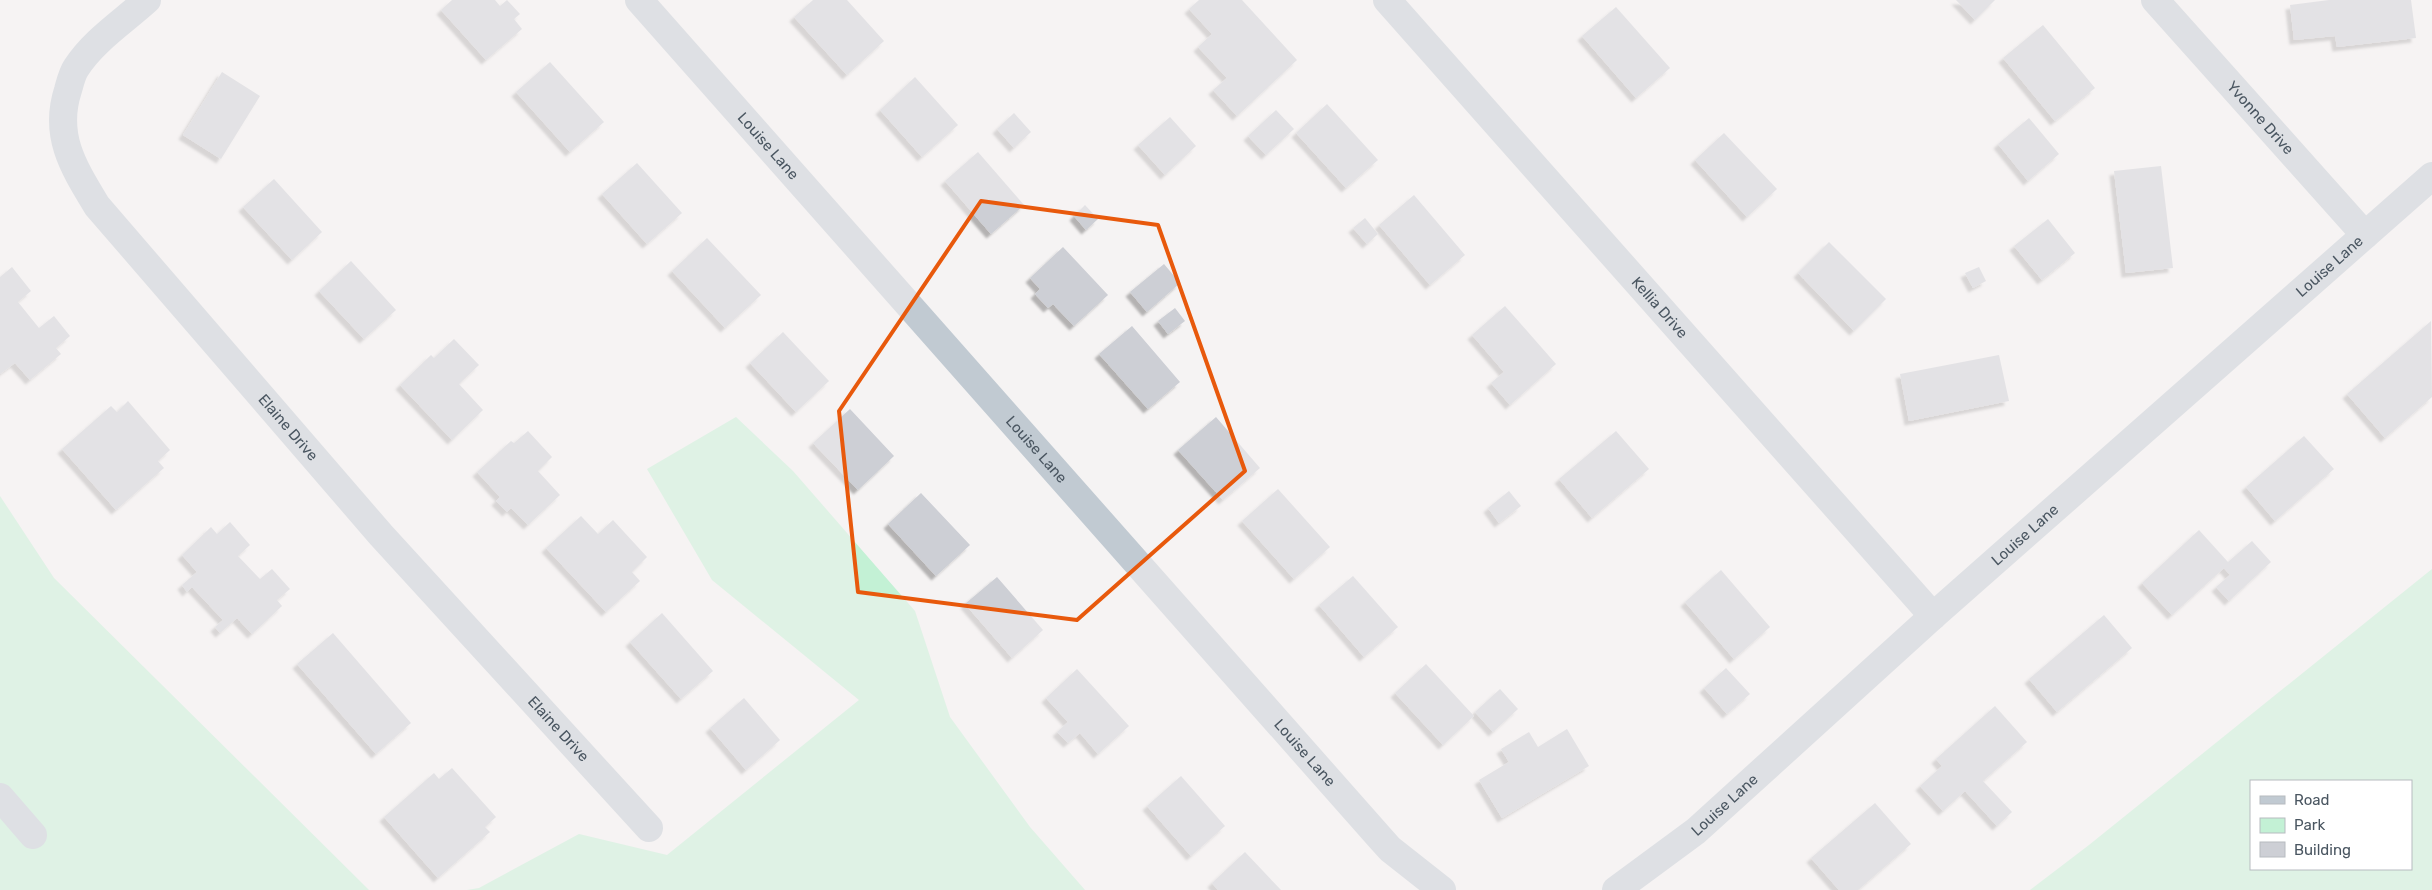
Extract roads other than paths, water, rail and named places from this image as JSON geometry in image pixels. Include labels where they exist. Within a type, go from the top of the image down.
[{"type":"street","name":"Elaine Drive","points":[[147,0],[100,41],[75,69],[62,108],[64,137],[76,171],[97,206],[381,536],[649,828]]},
{"type":"street","name":"Louise Lane","points":[[639,0],[1381,839],[1442,890]]},
{"type":"street","name":"Kellia Drive","points":[[1387,0],[1933,616]]},
{"type":"street","name":"Yvonne Drive","points":[[2155,0],[2365,235]]},
{"type":"street","name":"Louise Lane","points":[[1616,890],[1696,831],[1933,616],[2432,176]]},
{"type":"street","points":[[0,798],[33,835]]}]
